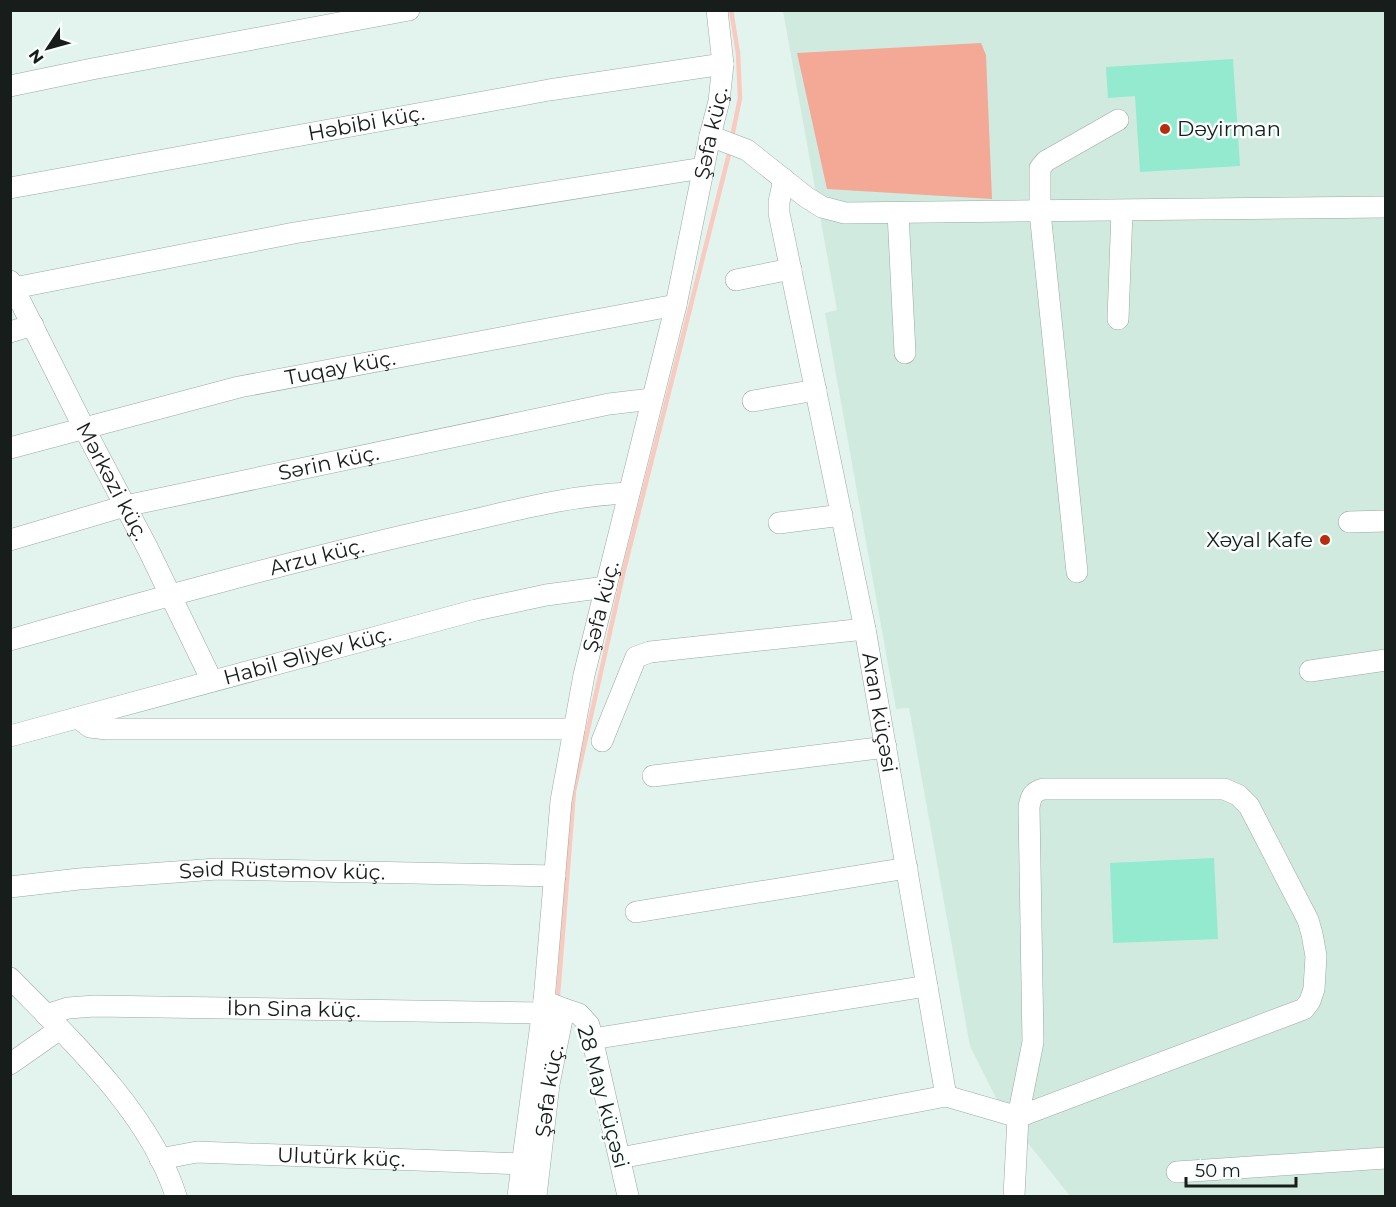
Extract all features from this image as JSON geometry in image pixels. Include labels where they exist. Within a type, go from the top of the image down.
[{"type":"street","points":[[10,86],[409,10]]},
{"type":"street","name":"Şəfa küç.","points":[[536,1197],[549,1084],[555,876],[561,801],[584,675],[676,305],[703,168],[719,101],[723,64],[717,10]]},
{"type":"street","name":"Həbibi küç.","points":[[10,188],[549,90],[723,64]]},
{"type":"street","points":[[1077,572],[1040,212],[1040,168],[1046,161],[1118,120]]},
{"type":"street","points":[[710,136],[747,150],[822,207],[845,213],[1386,207]]},
{"type":"street","points":[[12,284],[294,233],[703,168]]},
{"type":"street","name":"Aran küçəsi","points":[[784,179],[779,202],[780,213],[866,629],[946,1096]]},
{"type":"street","points":[[1118,319],[1122,211]]},
{"type":"street","points":[[898,213],[905,353]]},
{"type":"street","points":[[736,279],[791,269]]},
{"type":"street","name":"Mərkəzi küç.","points":[[12,284],[212,681]]},
{"type":"street","name":"Tuqay küç.","points":[[10,448],[239,387],[676,305]]},
{"type":"street","points":[[10,332],[33,325]]},
{"type":"street","points":[[753,401],[816,390]]},
{"type":"street","name":"Sərin küç.","points":[[10,540],[125,506],[588,408],[652,399]]},
{"type":"street","name":"Arzu küç.","points":[[10,640],[170,595],[391,538],[579,497],[629,493]]},
{"type":"street","points":[[779,523],[842,515]]},
{"type":"street","points":[[1349,522],[1386,521]]},
{"type":"street","name":"Habil Əliyev küç.","points":[[10,736],[476,610],[546,595],[606,587]]},
{"type":"street","points":[[602,741],[636,657],[651,652],[866,629]]},
{"type":"street","points":[[1310,671],[1386,660]]},
{"type":"street","points":[[78,718],[90,727],[107,729],[574,729]]},
{"type":"street","points":[[653,776],[886,747]]},
{"type":"street","points":[[620,1158],[946,1096],[1018,1117],[1304,1009],[1314,989],[1316,956],[1308,920],[1249,806],[1238,795],[1224,789],[1043,789],[1035,791],[1030,797],[1033,1042],[1018,1117],[1014,1197]]},
{"type":"street","points":[[636,912],[907,868]]},
{"type":"street","name":"Səid Rüstəmov küç.","points":[[10,887],[80,879],[217,869],[555,876]]},
{"type":"street","points":[[10,978],[103,1074],[150,1141],[171,1180],[176,1197]]},
{"type":"street","points":[[592,1039],[927,986]]},
{"type":"street","name":"İbn Sina küç.","points":[[10,1064],[68,1008],[95,1006],[550,1008]]},
{"type":"street","points":[[518,1197],[550,1008]]},
{"type":"street","name":"28 May küçəsi","points":[[550,1008],[579,1014],[589,1025],[628,1197]]},
{"type":"street","name":"Ulutürk küç.","points":[[160,1158],[197,1152],[522,1164]]},
{"type":"street","points":[[1177,1172],[1386,1158]]},
{"type":"shaded area","points":[[783,11],[1385,11],[1385,1196],[1070,1196],[1003,1112],[970,1046],[909,708],[896,709],[825,313],[837,310]]},
{"type":"shaded area","points":[[981,43],[986,55],[992,199],[827,189],[797,53]]},
{"type":"building","points":[[1233,59],[1240,166],[1140,172],[1135,96],[1108,98],[1106,67]]},
{"type":"building","points":[[1214,858],[1218,939],[1113,943],[1110,863]]},
{"type":"waterway","points":[[731,10],[738,53],[740,98],[732,137]]},
{"type":"waterway","points":[[558,995],[574,791],[624,570],[729,154]]},
{"type":"place","name":"Dəyirman","points":[[1165,129]]},
{"type":"place","name":"Xəyal Kafe","points":[[1325,540]]}]
